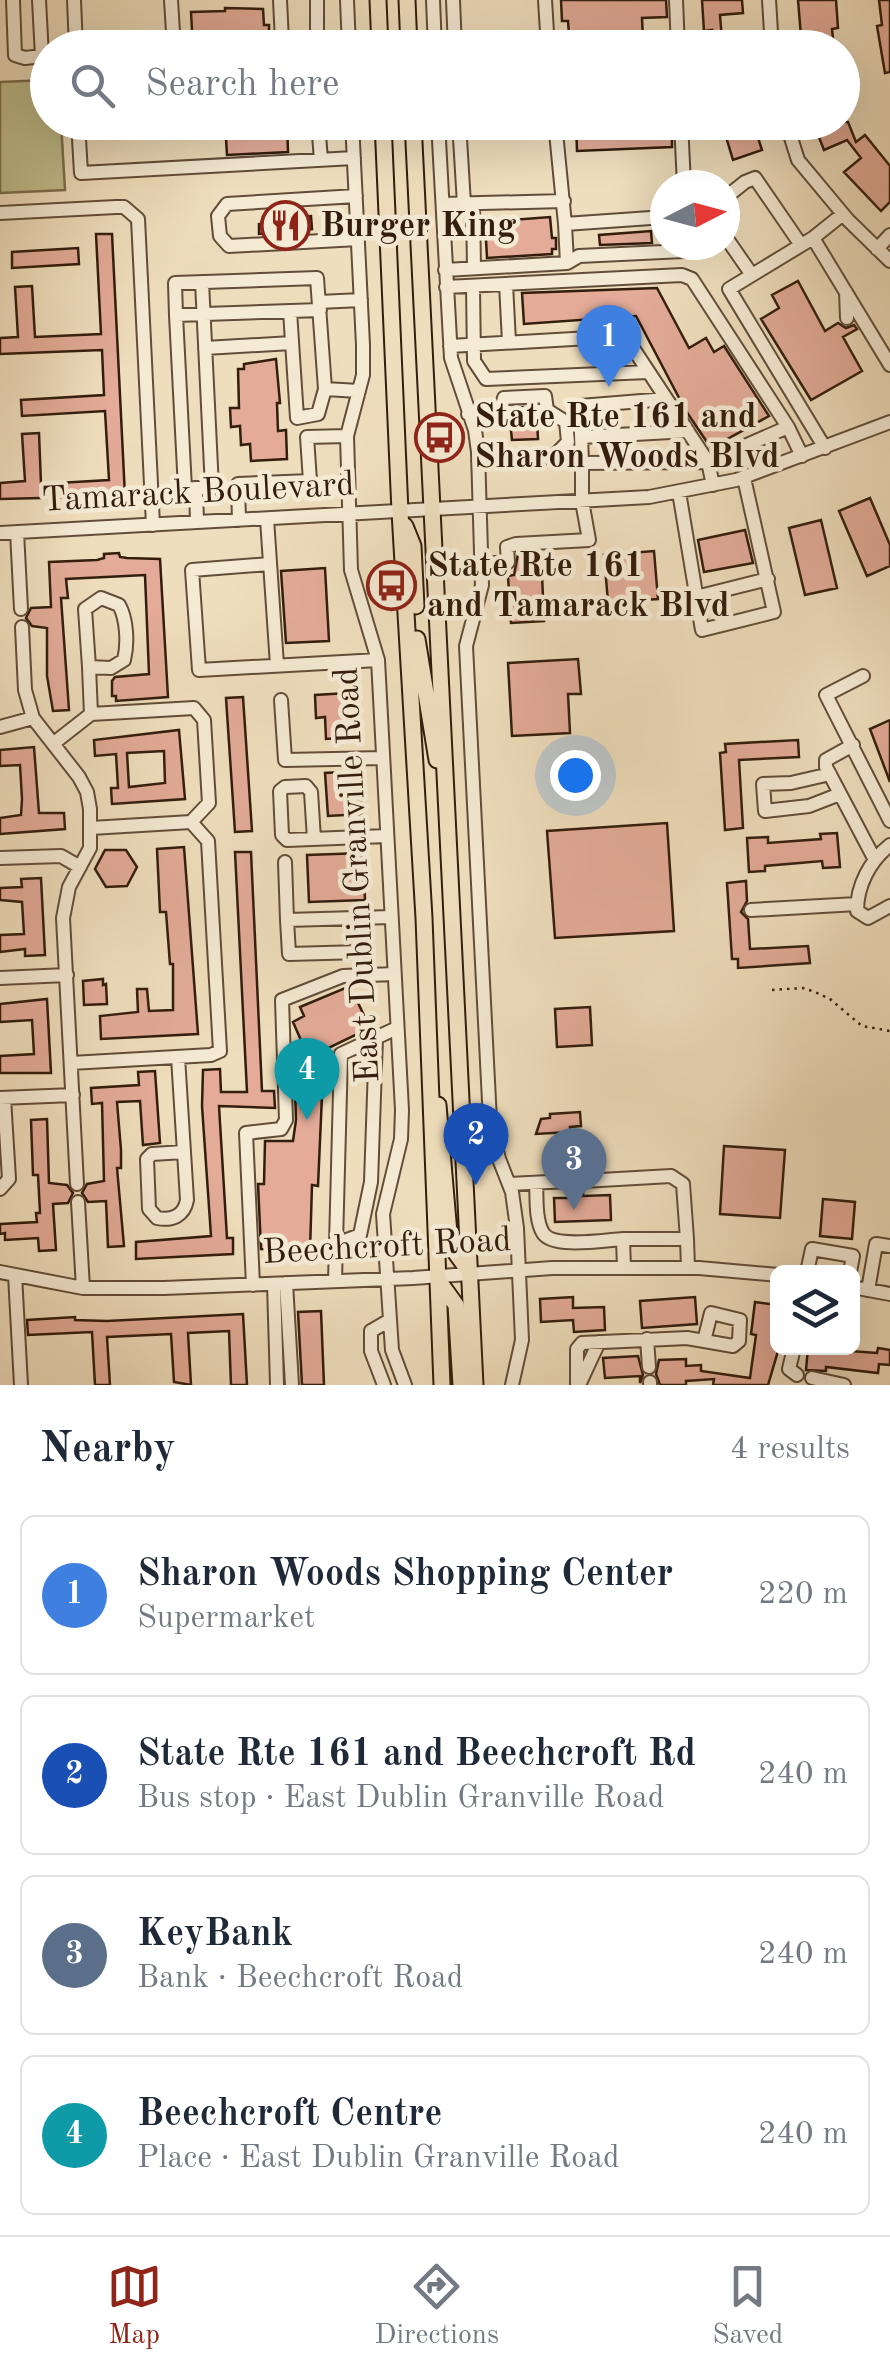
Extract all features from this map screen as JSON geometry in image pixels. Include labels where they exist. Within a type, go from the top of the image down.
[{"type":"main road","points":[[378,0],[379,30]]},
{"type":"main road","points":[[407,0],[408,30]]},
{"type":"main road","name":"East Dublin Granville Road","points":[[384,140],[400,512],[424,918],[442,1385]]},
{"type":"main road","points":[[414,140],[475,1385]]},
{"type":"main road","points":[[400,512],[414,546],[417,646],[448,818]]},
{"type":"main road","points":[[428,1042],[443,1134],[450,1244],[471,1274]]},
{"type":"main road","points":[[436,1277],[456,1305],[461,1385]]},
{"type":"street","points":[[12,0],[15,55],[30,57]]},
{"type":"street","points":[[39,0],[41,30]]},
{"type":"street","points":[[74,0],[75,30]]},
{"type":"street","points":[[171,0],[173,30]]},
{"type":"street","points":[[280,0],[281,30]]},
{"type":"street","points":[[317,0],[317,30]]},
{"type":"street","points":[[347,0],[348,30]]},
{"type":"street","points":[[433,0],[434,30]]},
{"type":"street","points":[[453,0],[454,30]]},
{"type":"street","points":[[544,0],[546,30]]},
{"type":"street","points":[[676,0],[677,30]]},
{"type":"street","points":[[769,0],[771,30]]},
{"type":"street","points":[[79,140],[81,173],[354,158]]},
{"type":"street","points":[[319,140],[321,160]]},
{"type":"street","name":"East Dublin Granville Road","points":[[353,140],[362,374],[347,436],[351,570],[378,660],[401,1139],[383,1214],[392,1350],[405,1385]]},
{"type":"street","points":[[439,140],[450,346],[457,384],[475,430],[478,461],[483,564],[480,605],[466,646],[490,1121],[509,1184],[517,1228],[522,1340],[512,1385]]},
{"type":"street","points":[[461,140],[474,268]]},
{"type":"street","points":[[558,140],[567,263]]},
{"type":"street","points":[[682,140],[683,170]]},
{"type":"street","points":[[792,140],[798,160],[843,214],[890,261]]},
{"type":"street","points":[[740,186],[756,178],[846,290],[890,364]]},
{"type":"street","points":[[356,196],[227,204],[218,216],[220,236],[229,246],[358,239]]},
{"type":"street","points":[[442,204],[564,201]]},
{"type":"street","points":[[0,212],[116,206],[131,211],[140,230],[152,525]]},
{"type":"street","points":[[825,448],[729,289],[807,242],[843,214]]},
{"type":"street","points":[[564,224],[650,218]]},
{"type":"street","points":[[877,249],[890,234]]},
{"type":"street","points":[[446,270],[567,263],[579,256],[650,253]]},
{"type":"street","points":[[740,258],[752,275]]},
{"type":"street","points":[[446,288],[682,275],[692,279],[788,427],[802,456]]},
{"type":"street","points":[[202,282],[212,488],[185,489],[175,284],[202,282],[318,278],[325,389],[318,414],[297,418],[290,311]]},
{"type":"street","points":[[506,284],[509,342]]},
{"type":"street","points":[[473,286],[474,361],[486,379],[648,372]]},
{"type":"street","points":[[846,290],[851,324],[873,335]]},
{"type":"street","points":[[176,315],[290,311],[361,300]]},
{"type":"street","points":[[450,346],[625,336],[708,462],[713,485]]},
{"type":"street","points":[[205,348],[292,343]]},
{"type":"street","points":[[325,389],[359,391]]},
{"type":"street","points":[[468,414],[505,413],[504,398],[546,396],[542,410],[566,422],[568,442],[553,456],[478,461]]},
{"type":"street","points":[[483,564],[508,562],[506,546],[589,540],[582,501],[580,406],[666,399]]},
{"type":"street","name":"Tamarack Boulevard","points":[[0,533],[649,497],[744,478],[890,422]]},
{"type":"street","points":[[582,462],[708,462],[788,427]]},
{"type":"street","points":[[582,437],[688,431]]},
{"type":"street","points":[[238,520],[238,484],[310,481],[308,437],[347,436]]},
{"type":"street","points":[[678,492],[702,630],[774,612],[744,478]]},
{"type":"street","points":[[196,488],[197,522]]},
{"type":"street","points":[[267,518],[276,665]]},
{"type":"street","points":[[17,532],[21,609]]},
{"type":"street","points":[[270,564],[192,570],[199,670],[378,660]]},
{"type":"street","points":[[696,597],[768,579]]},
{"type":"street","points":[[90,668],[111,668],[124,660],[124,613],[111,599],[101,598],[86,609],[91,714]]},
{"type":"street","points":[[22,627],[25,690],[33,718],[88,792],[92,828],[90,848],[70,886],[64,918],[77,1184]]},
{"type":"street","points":[[864,676],[826,695],[890,821]]},
{"type":"street","points":[[282,700],[284,760],[383,758]]},
{"type":"street","points":[[54,743],[91,714],[194,708],[204,720],[209,803],[191,822],[92,828]]},
{"type":"street","points":[[0,727],[33,718]]},
{"type":"street","points":[[852,745],[826,760],[875,860]]},
{"type":"street","points":[[830,774],[790,783],[762,784],[764,810],[810,806],[840,794]]},
{"type":"street","points":[[314,839],[312,792],[306,786],[285,787],[280,791],[282,835],[287,840],[314,839],[387,836]]},
{"type":"street","points":[[71,1063],[211,1056],[222,1046],[208,841],[191,822]]},
{"type":"street","points":[[890,845],[865,874],[857,904],[861,916],[868,918],[890,906]]},
{"type":"street","points":[[0,858],[60,856],[80,867]]},
{"type":"street","points":[[285,862],[289,954],[362,952],[360,918]]},
{"type":"street","points":[[751,910],[857,904]]},
{"type":"street","points":[[287,920],[391,917]]},
{"type":"street","points":[[253,1284],[246,1134],[281,1129],[286,1120],[282,1000],[343,976],[394,974]]},
{"type":"street","points":[[0,978],[67,975]]},
{"type":"street","points":[[335,1281],[342,1054],[398,1028]]},
{"type":"street","points":[[336,1244],[360,1234],[372,1182],[376,1038]]},
{"type":"street","points":[[178,1057],[184,1152],[186,1207],[175,1217],[157,1218],[149,1209],[147,1159],[152,1154],[184,1152]]},
{"type":"street","points":[[0,1190],[8,1178],[2,1098],[72,1094]]},
{"type":"street","points":[[509,1184],[671,1176],[684,1184],[688,1268]]},
{"type":"street","points":[[536,1183],[541,1230],[558,1243],[687,1239]]},
{"type":"street","points":[[78,1202],[83,1288]]},
{"type":"street","points":[[623,1240],[624,1268]]},
{"type":"street","points":[[868,1290],[876,1244],[890,1246]]},
{"type":"street","points":[[809,1265],[812,1249],[852,1256],[851,1265]]},
{"type":"street","name":"Beechcroft Road","points":[[0,1272],[83,1288],[436,1277],[518,1270],[688,1268],[770,1274]]},
{"type":"street","points":[[15,1275],[21,1385]]},
{"type":"street","points":[[277,1385],[280,1283]]},
{"type":"street","points":[[280,1283],[292,1385]]},
{"type":"street","points":[[860,1288],[890,1294]]},
{"type":"street","points":[[384,1385],[372,1352],[371,1331],[390,1320]]},
{"type":"street","points":[[647,1340],[649,1367]]},
{"type":"street","points":[[578,1385],[577,1348],[582,1343],[704,1340]]},
{"type":"street","points":[[792,1355],[789,1369],[797,1375]]},
{"type":"street","points":[[812,1378],[844,1385]]},
{"type":"path","points":[[772,990],[803,988],[815,992],[830,999],[862,1026],[890,1032]]},
{"type":"shaded area","points":[[30,81],[30,140],[62,140],[65,190],[0,193],[0,82]]},
{"type":"building","points":[[561,0],[666,0],[667,17],[642,18],[643,30],[569,30],[568,21],[562,21]]},
{"type":"building","points":[[702,0],[742,0],[743,13],[720,15],[721,30],[704,30]]},
{"type":"building","points":[[798,0],[836,0],[838,28],[800,30]]},
{"type":"building","points":[[879,0],[890,0],[890,72],[885,73],[877,26],[882,25]]},
{"type":"building","points":[[263,9],[264,25],[269,25],[269,30],[192,30],[191,12]]},
{"type":"building","points":[[865,135],[890,166],[890,202],[881,211],[844,172],[861,158],[847,140],[856,142]]},
{"type":"building","points":[[226,140],[288,140],[288,152],[227,155]]},
{"type":"building","points":[[577,140],[672,140],[672,147],[577,151]]},
{"type":"building","points":[[727,140],[759,140],[762,150],[733,160]]},
{"type":"building","points":[[820,140],[847,140],[824,150]]},
{"type":"building","name":"Burger King","points":[[266,216],[311,216],[312,229],[259,234],[259,224],[266,223]]},
{"type":"building","points":[[550,217],[552,238],[556,238],[552,254],[487,258],[485,222]]},
{"type":"building","points":[[650,231],[650,243],[600,245],[599,235]]},
{"type":"building","points":[[96,234],[112,234],[125,496],[0,499],[0,483],[25,481],[22,434],[39,433],[41,484],[109,480],[105,411],[22,416],[21,400],[104,395],[102,350],[0,354],[0,338],[18,337],[15,287],[32,286],[35,337],[101,334]]},
{"type":"building","points":[[78,248],[79,264],[12,268],[12,252]]},
{"type":"building","points":[[798,281],[825,331],[838,323],[857,329],[843,337],[862,371],[811,400],[761,319],[779,308],[772,295]]},
{"type":"building","points":[[657,288],[689,348],[706,338],[714,352],[724,346],[769,416],[711,448],[686,411],[636,316],[524,324],[522,293]]},
{"type":"building","points":[[276,359],[278,431],[286,430],[287,459],[251,461],[250,444],[241,445],[240,426],[231,427],[230,408],[239,408],[238,369],[244,369],[244,364]]},
{"type":"building","points":[[519,407],[527,407],[527,416],[537,421],[538,439],[512,440],[510,422],[518,417]]},
{"type":"building","points":[[870,498],[890,545],[890,566],[867,576],[839,511]]},
{"type":"building","points":[[821,520],[837,588],[805,595],[789,528]]},
{"type":"building","points":[[745,530],[753,563],[704,572],[698,540]]},
{"type":"building","points":[[654,551],[658,599],[608,602],[604,555]]},
{"type":"building","points":[[119,553],[120,557],[160,559],[168,697],[116,701],[116,696],[112,696],[115,677],[149,674],[145,575],[66,579],[68,598],[61,598],[69,710],[53,711],[47,676],[47,628],[32,626],[26,618],[31,608],[51,607],[49,562],[97,560],[104,558],[104,554]]},
{"type":"building","points":[[518,554],[523,554],[525,575],[542,574],[544,621],[511,623],[508,576],[514,575]]},
{"type":"building","points":[[325,568],[329,641],[286,643],[281,571]]},
{"type":"building","points":[[578,659],[581,694],[568,694],[570,733],[512,736],[508,663]]},
{"type":"building","points":[[348,693],[351,737],[326,739],[325,717],[316,718],[315,695]]},
{"type":"building","points":[[243,697],[252,831],[235,832],[226,698]]},
{"type":"building","points":[[890,720],[890,782],[870,729]]},
{"type":"building","points":[[179,730],[185,799],[112,804],[111,788],[118,788],[116,754],[95,756],[94,740]],"holes":[[[164,751],[165,783],[129,787],[127,753]]]},
{"type":"building","points":[[798,740],[799,757],[739,760],[743,828],[725,830],[720,753],[726,752],[725,744]]},
{"type":"building","points":[[34,747],[39,813],[64,813],[65,829],[0,834],[0,818],[21,815],[22,799],[20,765],[0,766],[0,750]]},
{"type":"building","points":[[360,771],[362,814],[328,816],[325,773]]},
{"type":"building","points":[[667,823],[674,931],[555,938],[547,831]]},
{"type":"building","points":[[837,833],[840,867],[823,868],[822,861],[765,866],[765,871],[749,872],[747,838],[768,837],[768,843],[821,839],[820,834]]},
{"type":"building","points":[[184,847],[198,1034],[101,1039],[100,1016],[138,1012],[137,989],[147,989],[149,1011],[173,1010],[173,964],[166,912],[160,912],[157,849]]},
{"type":"building","points":[[105,850],[126,850],[137,867],[127,886],[106,887],[95,869]]},
{"type":"building","points":[[235,852],[251,852],[262,1091],[274,1091],[275,1108],[219,1106],[227,1238],[233,1238],[233,1254],[136,1259],[136,1242],[211,1236],[203,1070],[220,1069],[221,1092],[247,1092]]},
{"type":"building","points":[[363,853],[365,900],[309,902],[307,855]]},
{"type":"building","points":[[41,878],[45,955],[25,956],[25,949],[0,952],[0,935],[24,934],[22,902],[0,900],[0,888],[22,887],[21,879]]},
{"type":"building","points":[[746,881],[747,901],[741,912],[748,919],[750,949],[808,946],[810,963],[738,968],[738,959],[732,959],[727,883]]},
{"type":"building","points":[[103,979],[107,1004],[84,1005],[83,981]]},
{"type":"building","points":[[350,986],[370,1028],[324,1050],[318,1186],[312,1185],[310,1251],[261,1249],[258,1184],[264,1184],[265,1141],[293,1141],[294,1054],[307,1054],[293,1022],[304,1016],[300,1007]]},
{"type":"building","points":[[47,999],[51,1073],[0,1073],[0,1056],[34,1054],[32,1020],[0,1022],[0,1004]]},
{"type":"building","points":[[590,1007],[592,1045],[557,1047],[555,1009]]},
{"type":"building","points":[[155,1071],[160,1143],[143,1145],[140,1101],[117,1102],[121,1168],[117,1168],[124,1246],[108,1247],[106,1201],[88,1202],[82,1193],[87,1184],[104,1181],[102,1103],[92,1104],[91,1088],[139,1085],[138,1072]]},
{"type":"building","points":[[580,1112],[581,1126],[570,1127],[570,1132],[536,1134],[541,1119],[550,1118],[550,1114]]},
{"type":"building","points":[[47,1119],[49,1183],[67,1185],[73,1193],[68,1203],[53,1204],[56,1250],[39,1251],[38,1238],[5,1240],[0,1224],[37,1222],[38,1175],[33,1175],[31,1120]]},
{"type":"building","points":[[724,1146],[785,1150],[780,1218],[720,1214]]},
{"type":"building","points":[[569,1191],[583,1191],[583,1196],[610,1195],[611,1220],[555,1222],[554,1198],[569,1198]]},
{"type":"building","points":[[823,1199],[855,1202],[852,1239],[820,1236]]},
{"type":"building","points":[[573,1297],[573,1308],[604,1307],[605,1330],[574,1332],[573,1320],[541,1322],[540,1299]]},
{"type":"building","points":[[695,1297],[697,1324],[642,1328],[640,1301]]},
{"type":"building","points":[[755,1302],[770,1304],[770,1355],[777,1355],[768,1385],[713,1385],[714,1379],[660,1385],[656,1374],[659,1360],[686,1359],[686,1366],[701,1365],[701,1371],[750,1378],[756,1335],[751,1334]]},
{"type":"building","points":[[321,1311],[324,1385],[302,1385],[298,1312]]},
{"type":"building","points":[[243,1314],[247,1385],[231,1385],[229,1331],[188,1333],[191,1385],[174,1382],[171,1334],[107,1337],[110,1385],[95,1385],[92,1332],[28,1335],[27,1320],[75,1317],[107,1321]]},
{"type":"building","points":[[878,1348],[890,1350],[890,1365],[879,1364],[878,1373],[826,1367],[826,1371],[806,1370],[807,1355],[860,1355],[860,1352],[877,1353]]},
{"type":"building","points":[[638,1356],[643,1375],[640,1383],[640,1376],[605,1378],[603,1358]]},
{"type":"place","name":"Burger King","points":[[285,226]]},
{"type":"place","name":"Sharon Woods Shopping Center","points":[[609,387]]},
{"type":"place","name":"State Rte 161 and Sharon Woods Blvd","points":[[439,437]]},
{"type":"place","name":"State Rte 161 and Tamarack Blvd","points":[[392,586]]},
{"type":"place","name":"Beechcroft Centre","points":[[307,1120]]},
{"type":"place","name":"State Rte 161 and Beechcroft Rd","points":[[476,1185]]},
{"type":"place","name":"KeyBank","points":[[574,1210]]}]
